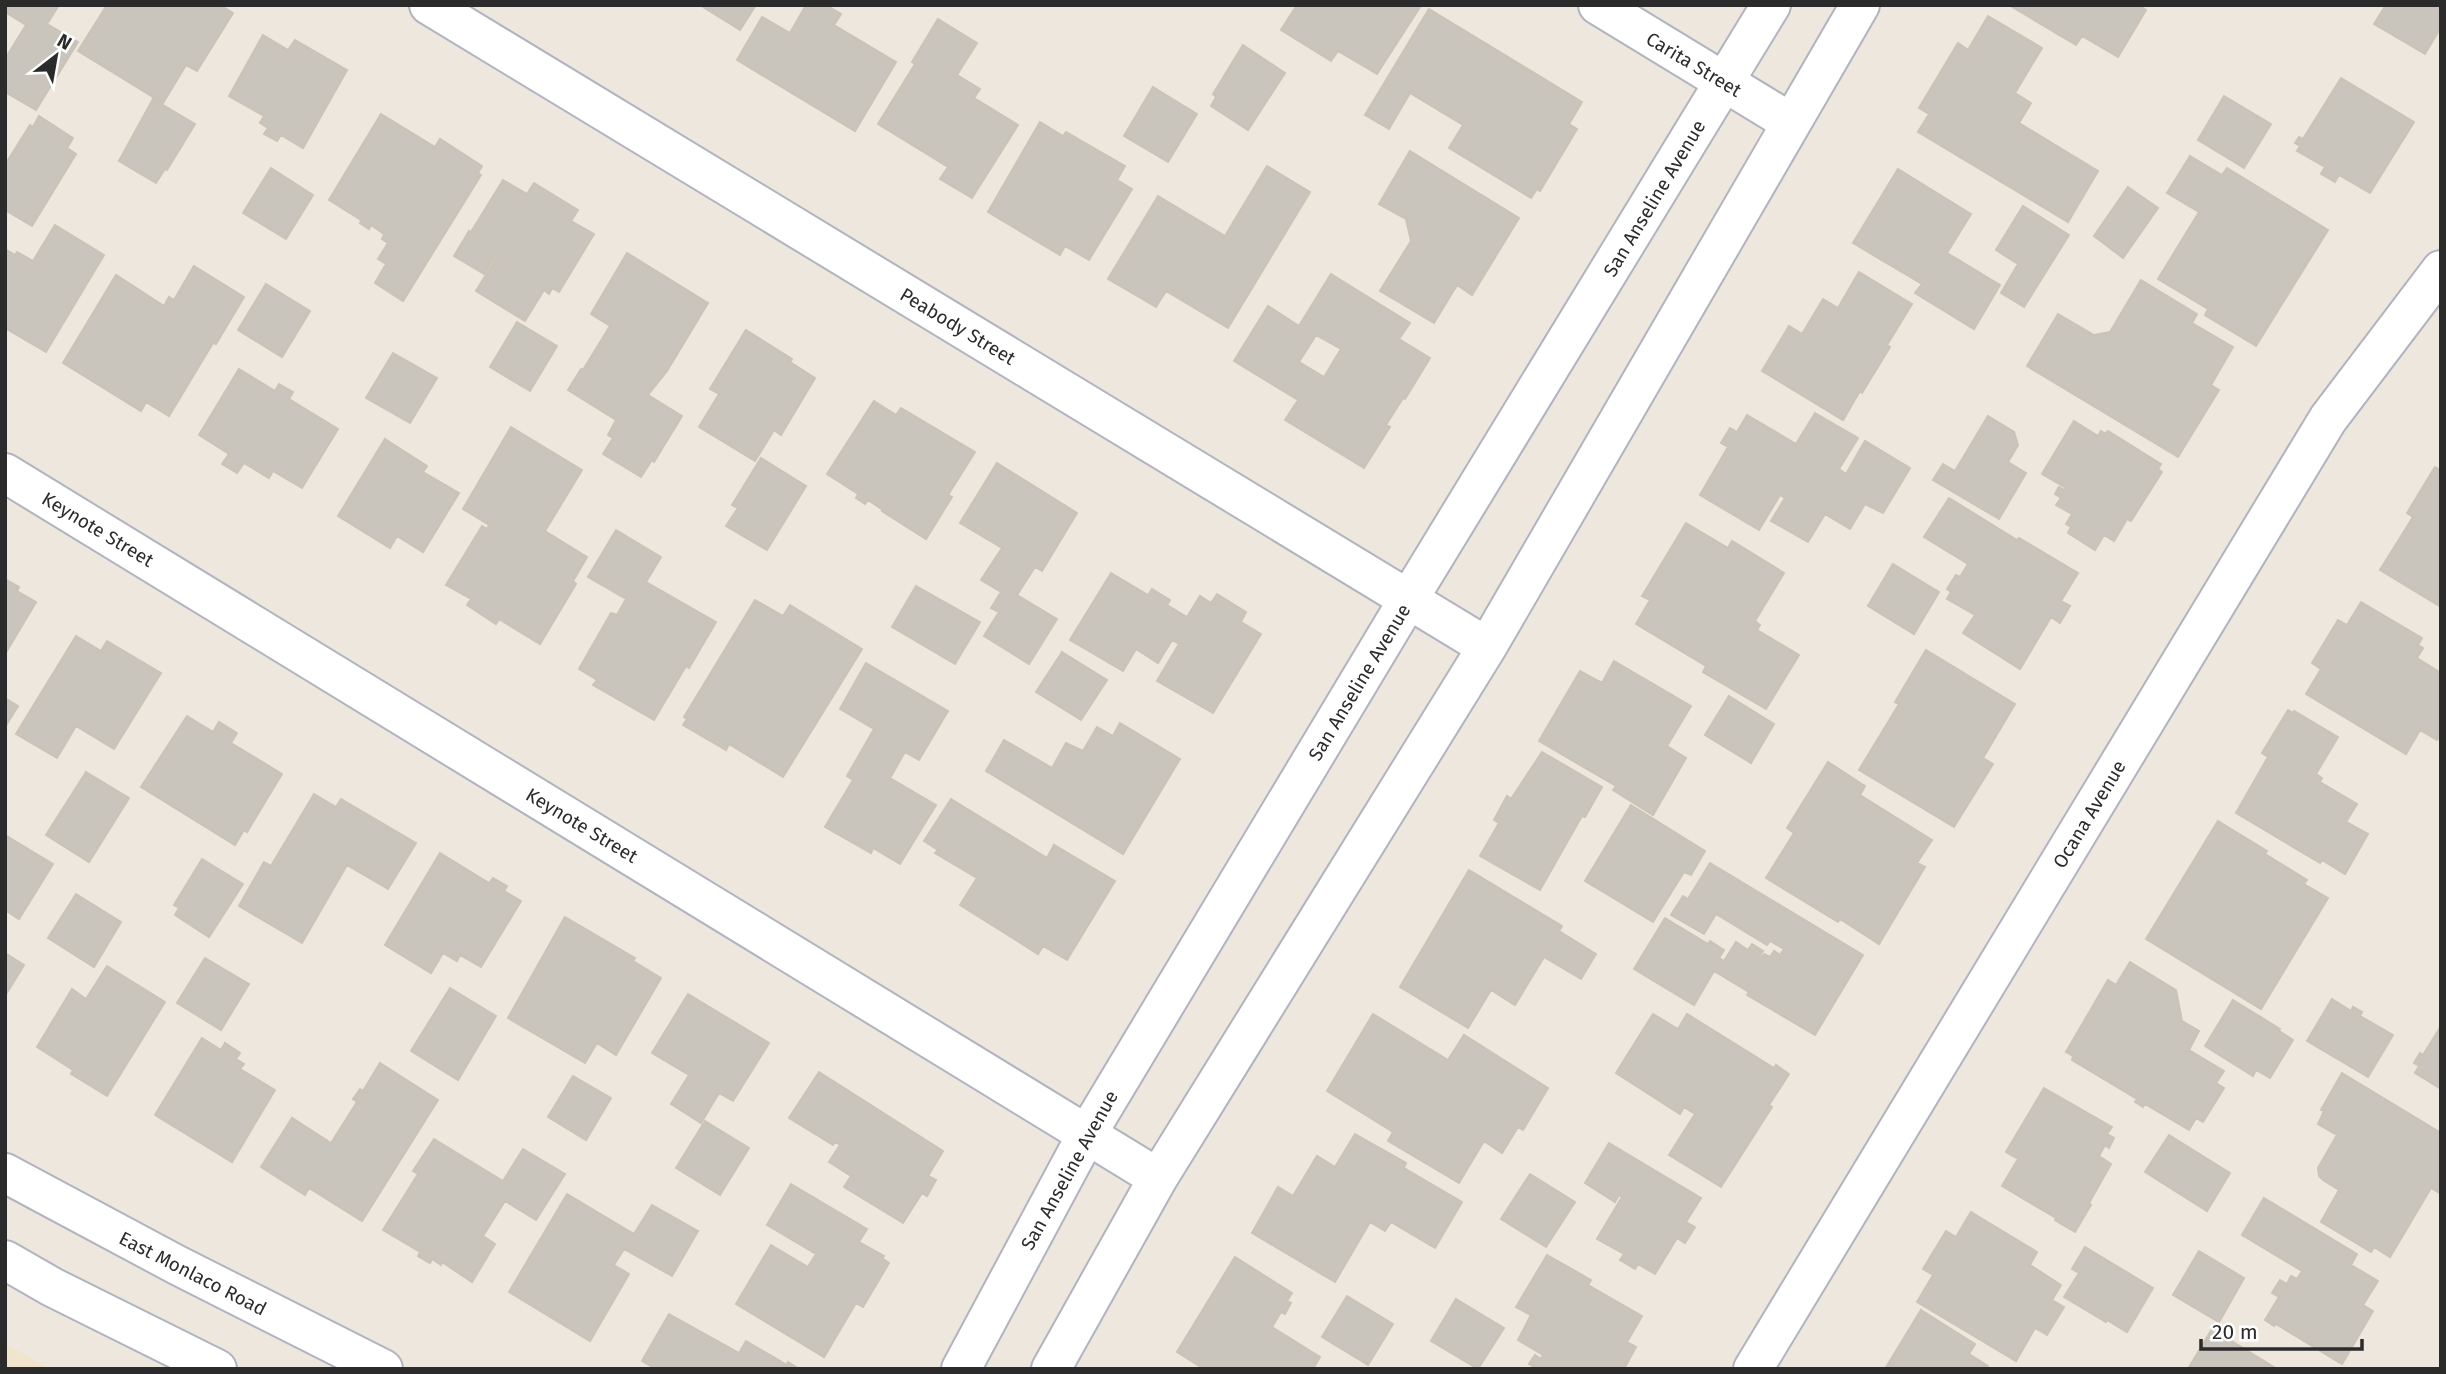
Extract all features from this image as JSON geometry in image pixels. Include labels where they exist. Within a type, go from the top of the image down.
[{"type":"street","name":"Peabody Street","points":[[429,5],[1487,647]]},
{"type":"street","name":"Carita Street","points":[[1598,5],[1790,122]]},
{"type":"street","name":"San Anseline Avenue","points":[[961,1369],[1087,1134],[1408,600],[1771,5]]},
{"type":"street","points":[[1051,1369],[1158,1178],[1487,647],[1860,5]]},
{"type":"street","name":"Ocana Avenue","points":[[1753,1369],[2328,419],[2441,270]]},
{"type":"street","name":"Keynote Street","points":[[5,473],[1158,1178]]},
{"type":"street","name":"East Monlaco Road","points":[[5,1173],[177,1265],[383,1369]]},
{"type":"street","points":[[5,1260],[52,1287],[217,1369]]},
{"type":"shaded area","points":[[5,1343],[49,1369],[5,1369]]},
{"type":"building","points":[[5,5],[59,5],[47,24],[78,42],[36,110],[5,92],[5,59],[26,25],[5,12]]},
{"type":"building","points":[[107,5],[220,5],[233,13],[197,71],[186,65],[163,103],[78,51]]},
{"type":"building","points":[[700,5],[756,5],[740,30]]},
{"type":"building","points":[[806,5],[826,5],[841,14],[834,25],[896,62],[855,131],[737,60],[762,17],[790,33]]},
{"type":"building","points":[[1297,5],[1420,7],[1377,74],[1338,51],[1331,61],[1281,30]]},
{"type":"building","points":[[2009,5],[2139,5],[2146,10],[2118,57],[2082,36],[2076,45]]},
{"type":"building","points":[[2386,5],[2441,5],[2441,27],[2425,54],[2374,24]]},
{"type":"building","points":[[1429,9],[1582,102],[1569,124],[1577,129],[1540,191],[1537,189],[1531,198],[1449,148],[1463,125],[1410,93],[1389,129],[1365,115]]},
{"type":"building","points":[[1988,16],[2042,48],[2015,93],[2031,103],[2019,123],[2098,171],[2068,222],[1918,132],[1929,114],[1919,108],[1958,43],[1968,50]]},
{"type":"building","points":[[938,19],[977,43],[957,75],[980,89],[974,98],[1018,125],[972,198],[940,179],[948,167],[878,124],[915,64],[912,62]]},
{"type":"building","points":[[263,35],[288,50],[295,40],[347,70],[303,148],[281,135],[277,141],[264,134],[268,128],[260,123],[264,116],[229,96]]},
{"type":"building","points":[[1243,45],[1285,73],[1248,130],[1211,106],[1216,97],[1213,94]]},
{"type":"building","points":[[2341,78],[2414,122],[2370,193],[2339,175],[2335,182],[2321,174],[2325,167],[2297,151],[2300,146],[2295,143],[2299,137],[2303,139]]},
{"type":"building","points":[[1153,87],[1197,114],[1168,162],[1124,136]]},
{"type":"building","points":[[2224,96],[2271,124],[2244,168],[2198,140]]},
{"type":"building","points":[[153,99],[195,124],[156,183],[119,161]]},
{"type":"building","points":[[381,114],[435,147],[440,139],[482,166],[478,173],[481,175],[403,301],[375,283],[386,264],[378,259],[388,243],[382,239],[384,234],[371,225],[369,229],[360,223],[361,220],[329,200]]},
{"type":"building","points":[[39,116],[73,138],[67,148],[76,154],[32,226],[5,210],[5,165],[30,125],[33,127]]},
{"type":"building","points":[[1040,122],[1063,136],[1066,132],[1125,166],[1117,180],[1132,189],[1089,260],[1065,246],[1060,255],[988,212]]},
{"type":"building","points":[[1410,151],[1519,218],[1472,295],[1457,285],[1434,323],[1380,291],[1411,241],[1406,219],[1379,204]]},
{"type":"building","points":[[2190,156],[2222,175],[2227,168],[2328,230],[2256,346],[2205,315],[2208,309],[2158,279],[2199,212],[2167,193]]},
{"type":"building","points":[[1267,166],[1310,192],[1228,328],[1166,291],[1156,307],[1108,279],[1158,196],[1225,236]]},
{"type":"building","points":[[271,168],[313,195],[286,239],[243,213]]},
{"type":"building","points":[[1898,169],[1971,214],[1947,253],[2000,285],[1974,329],[1915,293],[1922,284],[1853,243]]},
{"type":"building","points":[[503,180],[527,194],[534,183],[578,210],[571,221],[594,234],[559,292],[552,288],[549,294],[544,290],[525,321],[476,291],[497,257],[495,256],[484,274],[454,256]]},
{"type":"building","points":[[2128,187],[2158,208],[2123,258],[2094,236]]},
{"type":"building","points":[[2023,206],[2069,235],[2024,307],[2001,293],[2018,264],[1996,250]]},
{"type":"building","points":[[55,225],[104,255],[46,352],[5,328],[5,249],[33,261]]},
{"type":"building","points":[[627,253],[708,303],[667,371],[648,395],[682,416],[654,462],[652,460],[641,477],[603,454],[613,438],[608,435],[616,420],[568,390],[610,326],[591,314]]},
{"type":"building","points":[[194,266],[244,297],[169,416],[146,402],[141,411],[63,363],[116,275],[164,306],[169,297],[174,300]]},
{"type":"building","points":[[1859,272],[1912,304],[1887,345],[1890,347],[1843,420],[1762,371],[1789,326],[1802,334],[1823,299],[1838,308]]},
{"type":"building","points":[[1331,274],[1410,323],[1399,339],[1430,358],[1386,425],[1390,427],[1364,468],[1285,420],[1298,400],[1234,361],[1268,306],[1299,326]],"holes":[[[1316,335],[1341,349],[1324,377],[1299,362]]]},
{"type":"building","points":[[2141,280],[2197,314],[2192,323],[2233,347],[2211,385],[2219,390],[2178,457],[2027,366],[2058,314],[2094,335],[2110,332]]},
{"type":"building","points":[[266,284],[310,311],[282,357],[238,330]]},
{"type":"building","points":[[517,322],[557,346],[530,391],[490,367]]},
{"type":"building","points":[[746,330],[792,359],[790,362],[815,378],[781,435],[774,430],[755,461],[699,427],[719,394],[710,389]]},
{"type":"building","points":[[393,353],[437,378],[410,423],[366,398]]},
{"type":"building","points":[[239,369],[275,391],[279,384],[293,392],[289,399],[338,429],[302,488],[273,471],[269,478],[244,463],[237,473],[222,464],[229,454],[199,435]]},
{"type":"building","points":[[874,401],[896,415],[901,408],[975,452],[948,495],[952,497],[926,539],[868,500],[865,504],[856,498],[858,494],[827,474]]},
{"type":"building","points":[[1815,413],[1858,438],[1839,469],[1846,474],[1865,441],[1910,468],[1883,513],[1865,504],[1850,529],[1825,514],[1808,542],[1771,521],[1785,498],[1780,495],[1759,530],[1700,495],[1728,447],[1721,443],[1730,428],[1737,432],[1747,415],[1796,444]]},
{"type":"building","points":[[1988,416],[2014,432],[2018,445],[2008,462],[2026,473],[1999,519],[1933,480],[1943,464],[1955,471]]},
{"type":"building","points":[[2074,421],[2098,436],[2101,431],[2105,434],[2108,431],[2161,464],[2158,469],[2162,472],[2131,521],[2127,519],[2114,541],[2104,535],[2095,550],[2068,533],[2071,527],[2066,524],[2072,514],[2056,505],[2061,498],[2055,494],[2059,487],[2064,490],[2066,488],[2042,474]]},
{"type":"building","points":[[511,427],[582,470],[545,531],[587,557],[573,581],[576,584],[540,644],[499,619],[496,624],[467,605],[471,599],[446,585],[482,526],[487,529],[489,525],[463,509]]},
{"type":"building","points":[[385,439],[427,466],[423,472],[459,493],[423,552],[397,536],[390,548],[338,516]]},
{"type":"building","points":[[761,458],[806,486],[767,550],[726,526],[738,508],[732,505]]},
{"type":"building","points":[[997,463],[1077,513],[1042,571],[1035,567],[1017,595],[1057,619],[1029,664],[984,636],[999,612],[991,608],[1001,592],[981,580],[1002,548],[960,523]]},
{"type":"building","points":[[2435,467],[2441,471],[2441,607],[2380,570],[2413,517],[2407,513]]},
{"type":"building","points":[[1949,498],[2017,540],[2019,538],[2078,573],[2061,601],[2070,606],[2060,623],[2051,617],[2020,669],[1963,633],[1975,615],[1947,599],[1951,592],[1947,589],[1956,575],[1960,577],[1968,564],[1924,537]]},
{"type":"building","points":[[1686,523],[1728,548],[1732,541],[1784,573],[1755,621],[1760,625],[1757,630],[1799,655],[1766,709],[1703,672],[1706,666],[1636,624],[1650,600],[1642,596]]},
{"type":"building","points":[[616,530],[661,557],[646,582],[716,622],[654,720],[593,685],[597,680],[579,669],[611,613],[617,615],[626,599],[588,577]]},
{"type":"building","points":[[1893,564],[1939,592],[1914,634],[1868,606]]},
{"type":"building","points":[[1111,573],[1148,595],[1152,589],[1170,600],[1167,605],[1187,617],[1200,596],[1211,603],[1217,594],[1246,612],[1241,622],[1261,634],[1213,713],[1157,681],[1179,644],[1172,640],[1158,663],[1136,649],[1123,671],[1070,640]]},
{"type":"building","points":[[5,579],[19,587],[17,591],[36,602],[5,654]]},
{"type":"building","points":[[916,586],[980,622],[955,664],[892,627]]},
{"type":"building","points":[[755,600],[783,616],[790,605],[862,649],[783,777],[729,744],[726,750],[683,725],[687,719],[684,717]]},
{"type":"building","points":[[2361,602],[2422,638],[2418,645],[2423,648],[2417,658],[2441,673],[2441,734],[2437,740],[2420,730],[2406,754],[2306,694],[2321,669],[2312,663],[2338,620],[2347,625]]},
{"type":"building","points":[[76,636],[101,651],[107,641],[161,673],[114,749],[76,726],[57,758],[16,734]]},
{"type":"building","points":[[1926,650],[2015,704],[1983,758],[1993,764],[1954,827],[1859,770],[1899,704],[1895,702]]},
{"type":"building","points":[[1062,652],[1107,680],[1081,720],[1036,692]]},
{"type":"building","points":[[1614,661],[1691,706],[1667,746],[1686,758],[1653,815],[1613,790],[1616,786],[1539,741],[1580,671],[1602,683]]},
{"type":"building","points":[[866,663],[948,711],[919,760],[905,752],[890,778],[936,805],[900,864],[873,848],[871,853],[825,827],[853,780],[847,776],[874,729],[840,709]]},
{"type":"building","points":[[1729,696],[1774,724],[1751,763],[1705,735]]},
{"type":"building","points":[[5,698],[18,706],[5,727]]},
{"type":"building","points":[[2288,710],[2338,737],[2316,774],[2322,778],[2320,782],[2357,804],[2346,822],[2368,834],[2345,874],[2322,860],[2320,863],[2236,813],[2268,757],[2262,753]]},
{"type":"building","points":[[187,716],[213,732],[219,722],[237,733],[231,743],[282,774],[247,832],[244,830],[235,845],[141,787]]},
{"type":"building","points":[[1120,723],[1180,759],[1123,854],[986,771],[1004,740],[1052,768],[1066,743],[1083,751],[1097,727],[1113,736]]},
{"type":"building","points":[[1542,752],[1602,787],[1585,817],[1582,816],[1540,890],[1480,856],[1499,823],[1494,820],[1507,796],[1511,799]]},
{"type":"building","points":[[1828,762],[1865,786],[1860,795],[1932,840],[1917,863],[1925,867],[1879,944],[1766,878],[1794,833],[1787,828]]},
{"type":"building","points":[[86,772],[129,798],[89,862],[46,835]]},
{"type":"building","points":[[314,794],[336,807],[341,799],[416,843],[388,889],[347,865],[302,943],[239,906],[264,862],[271,866]]},
{"type":"building","points":[[951,799],[1047,858],[1054,845],[1115,881],[1067,960],[1043,946],[1038,954],[960,905],[977,878],[935,853],[938,850],[924,841]]},
{"type":"building","points":[[1631,805],[1705,851],[1691,875],[1684,872],[1653,922],[1585,881]]},
{"type":"building","points":[[2218,821],[2267,851],[2265,854],[2307,880],[2304,884],[2328,898],[2261,1009],[2146,939]]},
{"type":"building","points":[[5,835],[53,864],[19,919],[5,910]]},
{"type":"building","points":[[440,853],[489,883],[493,878],[507,886],[504,891],[521,901],[481,967],[460,955],[457,961],[443,953],[431,973],[385,945]]},
{"type":"building","points":[[202,859],[243,884],[209,937],[175,915],[179,908],[174,905]]},
{"type":"building","points":[[1710,863],[1863,955],[1815,1035],[1747,995],[1749,992],[1714,971],[1694,1005],[1634,969],[1665,918],[1708,944],[1710,941],[1724,950],[1719,958],[1724,961],[1736,942],[1748,950],[1752,944],[1763,951],[1759,956],[1761,957],[1764,954],[1770,957],[1774,951],[1780,955],[1784,949],[1770,941],[1767,945],[1716,914],[1704,934],[1671,915],[1683,896],[1688,899]]},
{"type":"building","points":[[1469,870],[1562,926],[1559,931],[1596,954],[1581,979],[1544,957],[1515,1005],[1491,990],[1468,1028],[1400,987]]},
{"type":"building","points":[[76,894],[121,922],[94,967],[48,938]]},
{"type":"building","points":[[565,917],[635,958],[633,961],[661,978],[616,1055],[597,1043],[585,1063],[508,1018]]},
{"type":"building","points":[[5,953],[24,965],[5,996]]},
{"type":"building","points":[[205,958],[249,984],[221,1030],[177,1003]]},
{"type":"building","points":[[2130,962],[2176,990],[2182,1021],[2199,1031],[2189,1050],[2224,1071],[2216,1083],[2224,1088],[2203,1122],[2196,1118],[2189,1130],[2145,1104],[2143,1107],[2135,1102],[2137,1099],[2072,1060],[2073,1056],[2066,1052],[2108,980],[2116,985]]},
{"type":"building","points":[[107,966],[165,1002],[107,1096],[71,1074],[73,1070],[37,1047],[72,989],[86,999]]},
{"type":"building","points":[[450,988],[496,1016],[458,1080],[411,1051]]},
{"type":"building","points":[[688,994],[769,1043],[733,1101],[719,1093],[701,1123],[671,1104],[689,1075],[652,1053]]},
{"type":"building","points":[[2332,999],[2351,1011],[2353,1007],[2362,1012],[2360,1016],[2393,1035],[2368,1077],[2307,1041]]},
{"type":"building","points":[[2233,1000],[2293,1040],[2270,1078],[2256,1070],[2253,1076],[2205,1046]]},
{"type":"building","points":[[1373,1014],[1448,1060],[1464,1035],[1548,1088],[1523,1130],[1518,1127],[1502,1153],[1484,1141],[1459,1183],[1388,1141],[1393,1132],[1327,1091]]},
{"type":"building","points":[[1653,1014],[1678,1029],[1687,1014],[1774,1068],[1776,1065],[1789,1074],[1769,1105],[1772,1107],[1721,1187],[1669,1155],[1695,1114],[1684,1107],[1680,1114],[1616,1073]]},
{"type":"building","points":[[2441,1026],[2441,1089],[2415,1073],[2419,1066],[2414,1063],[2420,1053],[2423,1055]]},
{"type":"building","points":[[202,1038],[221,1050],[225,1043],[240,1053],[236,1059],[244,1064],[240,1069],[275,1090],[232,1162],[155,1115]]},
{"type":"building","points":[[380,1063],[438,1100],[362,1221],[309,1188],[305,1195],[261,1167],[292,1118],[331,1143],[357,1102],[353,1099],[360,1089],[363,1091]]},
{"type":"building","points":[[819,1072],[943,1151],[928,1176],[936,1180],[927,1196],[922,1193],[903,1223],[844,1187],[851,1176],[829,1162],[840,1145],[835,1142],[833,1145],[789,1118]]},
{"type":"building","points":[[2342,1073],[2441,1133],[2441,1194],[2431,1188],[2390,1257],[2374,1247],[2371,1252],[2321,1222],[2339,1190],[2319,1176],[2318,1168],[2337,1135],[2318,1124],[2324,1111],[2321,1110]]},
{"type":"building","points":[[573,1076],[611,1098],[586,1140],[548,1117]]},
{"type":"building","points":[[2044,1088],[2112,1127],[2107,1134],[2114,1138],[2109,1148],[2105,1145],[2099,1156],[2111,1164],[2075,1232],[2002,1186],[2018,1159],[2006,1152]]},
{"type":"building","points":[[705,1121],[749,1148],[720,1195],[676,1168]]},
{"type":"building","points":[[1355,1134],[1406,1163],[1404,1168],[1462,1202],[1435,1248],[1391,1222],[1385,1231],[1370,1222],[1335,1282],[1252,1233],[1278,1187],[1293,1196],[1317,1156],[1335,1167]]},
{"type":"building","points":[[2169,1135],[2230,1173],[2207,1211],[2145,1172]]},
{"type":"building","points":[[434,1139],[503,1181],[523,1149],[565,1174],[536,1220],[505,1201],[483,1236],[495,1244],[472,1282],[442,1262],[441,1265],[432,1259],[430,1263],[418,1256],[420,1252],[383,1230],[418,1174],[413,1171]]},
{"type":"building","points":[[1609,1143],[1701,1198],[1686,1222],[1695,1227],[1685,1243],[1677,1238],[1655,1274],[1638,1264],[1635,1269],[1620,1260],[1624,1254],[1597,1239],[1622,1197],[1619,1195],[1615,1202],[1585,1183]]},
{"type":"building","points":[[1530,1174],[1575,1202],[1546,1247],[1501,1219]]},
{"type":"building","points":[[791,1184],[867,1229],[859,1242],[884,1256],[882,1258],[889,1263],[863,1307],[856,1303],[824,1357],[736,1304],[771,1245],[808,1267],[816,1254],[767,1225]]},
{"type":"building","points":[[567,1194],[634,1234],[652,1205],[698,1231],[672,1276],[624,1249],[614,1265],[629,1274],[590,1341],[509,1292]]},
{"type":"building","points":[[2264,1198],[2357,1254],[2351,1265],[2378,1281],[2363,1305],[2373,1311],[2342,1364],[2265,1320],[2279,1297],[2272,1293],[2280,1280],[2287,1284],[2291,1276],[2297,1279],[2302,1271],[2242,1235]]},
{"type":"building","points":[[1971,1212],[2037,1252],[2030,1265],[2061,1285],[2052,1300],[2064,1307],[2047,1335],[2035,1328],[2016,1361],[1917,1302],[1933,1275],[1923,1269],[1946,1231],[1956,1237]]},
{"type":"building","points":[[2085,1247],[2153,1288],[2127,1332],[2064,1297],[2079,1273],[2072,1269]]},
{"type":"building","points":[[2199,1251],[2244,1278],[2219,1322],[2173,1295]]},
{"type":"building","points":[[1547,1255],[1591,1280],[1588,1285],[1642,1316],[1627,1342],[1636,1347],[1624,1369],[1533,1369],[1529,1364],[1535,1355],[1541,1359],[1543,1355],[1518,1340],[1531,1315],[1516,1307]]},
{"type":"building","points":[[1235,1257],[1292,1293],[1287,1301],[1291,1303],[1285,1314],[1281,1312],[1272,1327],[1320,1357],[1313,1369],[1204,1369],[1177,1352]]},
{"type":"building","points":[[1347,1296],[1393,1324],[1368,1365],[1322,1337]]},
{"type":"building","points":[[1456,1299],[1504,1328],[1478,1369],[1431,1341]]},
{"type":"building","points":[[1921,1310],[1975,1344],[1969,1354],[1988,1366],[1986,1369],[1885,1369]]},
{"type":"building","points":[[669,1314],[739,1353],[746,1341],[799,1369],[656,1369],[642,1361]]},
{"type":"building","points":[[2212,1329],[2277,1369],[2188,1369]]}]
